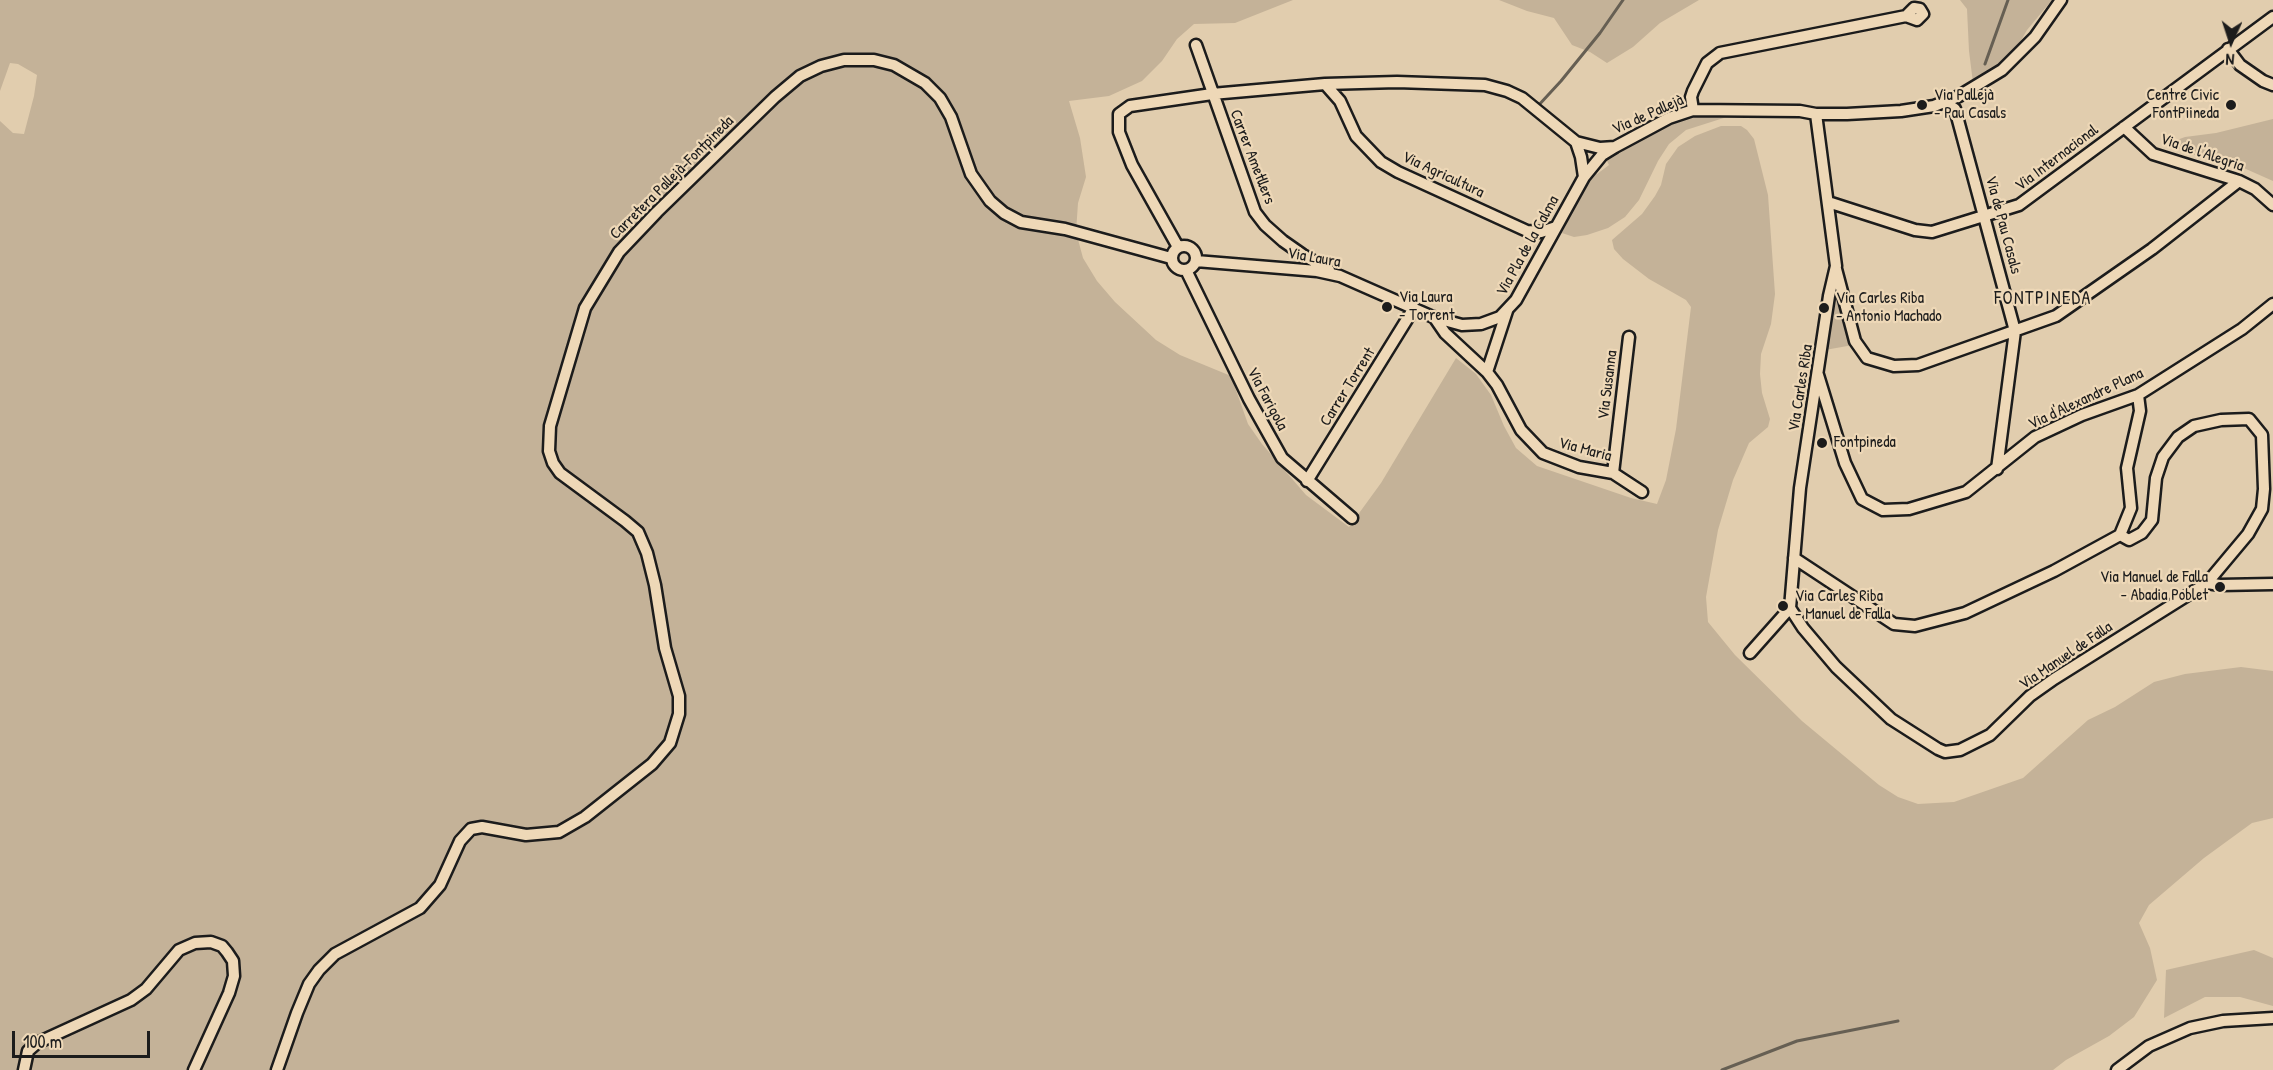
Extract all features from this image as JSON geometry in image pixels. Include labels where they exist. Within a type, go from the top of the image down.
[{"type":"street","name":"Via de Pallejà","points":[[1576,142],[1587,146],[1615,147],[1669,118],[1693,110],[1800,111],[1816,114],[1923,109],[1946,102],[1989,79],[2014,59],[2035,36],[2061,0]]},
{"type":"street","points":[[1693,110],[1691,97],[1693,91],[1707,63],[1720,53],[1906,16]]},
{"type":"street","name":"Via Internacional","points":[[1828,202],[1916,230],[1932,232],[2019,205],[2273,17]]},
{"type":"street","name":"Carrer Ametllers","points":[[1196,45],[1255,212],[1265,225],[1283,241],[1340,276]]},
{"type":"street","points":[[2228,49],[2240,65],[2273,85]]},
{"type":"street","name":"Carretera Pallejà-Fontpineda","points":[[277,1070],[309,984],[326,961],[420,908],[440,885],[460,840],[471,829],[482,827],[534,835],[559,832],[585,817],[652,764],[670,743],[679,714],[679,696],[665,648],[655,585],[647,553],[638,532],[625,520],[560,473],[549,451],[550,426],[585,308],[619,252],[775,97],[800,76],[820,66],[844,60],[874,60],[894,65],[925,83],[940,99],[951,117],[971,174],[990,201],[1004,213],[1021,222],[1065,229],[1171,258]]},
{"type":"street","points":[[1178,247],[1132,165],[1119,132],[1119,114],[1130,106],[1212,94],[1324,84],[1397,82],[1496,87],[1522,98],[1576,142],[1584,177]]},
{"type":"street","name":"Via Agricultura","points":[[1324,84],[1340,101],[1356,136],[1381,162],[1416,181],[1527,231]]},
{"type":"street","points":[[1340,101],[1346,91],[1355,84]]},
{"type":"street","name":"Via de Pau Casals","points":[[1946,102],[1955,109],[2015,331],[1997,468]]},
{"type":"street","name":"Via Carles Riba","points":[[1790,608],[1800,488],[1829,297],[1836,266],[1816,114]]},
{"type":"street","name":"Via de l'Alegria","points":[[2124,127],[2153,154],[2239,181],[2255,189],[2273,205]]},
{"type":"street","name":"Via Pla de la Calma","points":[[1454,324],[1481,324],[1507,312],[1516,300],[1584,177],[1602,155],[1615,147]]},
{"type":"street","points":[[1836,266],[1855,341],[1867,358],[1894,366],[1918,365],[2056,316],[2152,249],[2239,181]]},
{"type":"street","points":[[1527,231],[1541,232],[1556,226]]},
{"type":"street","points":[[1527,231],[1535,238],[1540,256]]},
{"type":"street","points":[[1178,247],[1190,247],[1195,253],[1196,261],[1191,268],[1186,270],[1176,267],[1171,258],[1173,251],[1178,247]]},
{"type":"street","name":"Via Laura","points":[[1196,261],[1289,267],[1340,276],[1454,324]]},
{"type":"street","name":"Via Farigola","points":[[1186,270],[1249,399],[1282,458],[1352,518]]},
{"type":"street","name":"Via d'Alexandre Plana","points":[[1818,375],[1845,464],[1862,499],[1882,510],[1909,509],[1966,492],[2035,437],[2082,415],[2138,395],[2242,329],[2273,304]]},
{"type":"street","name":"Carrer Torrent","points":[[1307,481],[1414,309]]},
{"type":"street","points":[[1487,372],[1507,312]]},
{"type":"street","name":"Via Maria","points":[[1433,317],[1445,333],[1487,372],[1497,385],[1521,430],[1543,453],[1579,467],[1613,473],[1642,492]]},
{"type":"street","name":"Via Susanna","points":[[1613,473],[1629,337]]},
{"type":"street","points":[[1794,558],[1894,624],[1915,626],[1965,613],[2054,571],[2120,535],[2131,508],[2127,468],[2140,411],[2138,395]]},
{"type":"street","name":"Via Manuel de Falla","points":[[1790,608],[1803,628],[1836,667],[1891,718],[1922,741],[1938,749],[1952,752],[1970,747],[1990,735],[2030,696],[2054,679],[2207,583],[2248,534],[2262,509],[2264,489],[2262,435],[2249,419],[2221,420],[2194,426],[2178,437],[2163,457],[2156,478],[2152,520],[2142,533],[2129,540],[2120,535]]},
{"type":"street","points":[[2207,583],[2220,585],[2273,584]]},
{"type":"street","points":[[1750,653],[1790,608]]},
{"type":"street","points":[[24,1070],[28,1051],[37,1043],[131,1000],[146,989],[179,950],[195,943],[211,942],[227,952],[232,961],[234,976],[229,993],[194,1070]]},
{"type":"street","points":[[2116,1070],[2149,1046],[2190,1028],[2223,1021],[2273,1018]]},
{"type":"shaded area","points":[[0,0],[1293,0],[1235,23],[1194,24],[1177,39],[1162,61],[1142,81],[1109,96],[1069,101],[1080,138],[1086,177],[1078,203],[1076,232],[1083,258],[1097,281],[1115,302],[1156,340],[1180,355],[1231,376],[1248,424],[1262,444],[1306,495],[1349,527],[1381,483],[1456,358],[1476,374],[1491,395],[1516,448],[1537,466],[1631,498],[1657,504],[1666,480],[1676,429],[1691,307],[1686,300],[1649,279],[1623,259],[1614,249],[1612,240],[1642,214],[1655,196],[1661,185],[1666,164],[1678,147],[1695,136],[1721,126],[1741,126],[1754,139],[1768,195],[1775,294],[1771,324],[1761,354],[1760,374],[1762,393],[1770,419],[1768,427],[1749,443],[1733,480],[1718,530],[1706,597],[1708,622],[1735,655],[1802,721],[1879,785],[1898,797],[1918,804],[1954,802],[2023,778],[2088,720],[2115,707],[2154,682],[2185,674],[2241,667],[2273,671],[2273,818],[2252,823],[2204,858],[2149,905],[2139,923],[2150,948],[2157,980],[2134,1017],[2109,1036],[2066,1060],[2053,1070],[0,1070],[0,121],[13,133],[24,134],[37,75],[18,64],[10,63],[0,91]]},
{"type":"shaded area","points":[[1499,0],[1699,0],[1660,23],[1633,47],[1607,63],[1590,52],[1572,45],[1554,18]]},
{"type":"shaded area","points":[[1960,0],[2052,0],[2027,30],[2016,49],[2003,62],[1973,83],[1967,9]]},
{"type":"shaded area","points":[[1696,115],[1733,115],[1686,130],[1669,144],[1639,200],[1625,217],[1608,228],[1587,235],[1574,237],[1562,233],[1586,182],[1595,171],[1597,174],[1609,165],[1607,161],[1662,127]]},
{"type":"shaded area","points":[[2273,119],[2273,181],[2237,165],[2209,160],[2176,148],[2177,140],[2185,137],[2216,133]]},
{"type":"shaded area","points":[[1836,290],[1853,345],[1825,350],[1834,291]]},
{"type":"shaded area","points":[[2254,950],[2273,958],[2273,1006],[2240,997],[2205,997],[2164,1018],[2166,970]]},
{"type":"waterway","points":[[1537,107],[1600,33],[1623,0]]},
{"type":"waterway","points":[[1985,64],[2008,0]]},
{"type":"waterway","points":[[1722,1070],[1797,1041],[1898,1021]]},
{"type":"place","name":"Via Pallejà - Pau Casals","points":[[1922,105]]},
{"type":"place","name":"Centre Civic FontPiineda","points":[[2231,105]]},
{"type":"place","name":"Via Laura - Torrent","points":[[1387,307]]},
{"type":"place","name":"Via Carles Riba - Antonio Machado","points":[[1824,308]]},
{"type":"place","name":"Fontpineda","points":[[1822,443]]},
{"type":"place","name":"Via Manuel de Falla - Abadia Poblet","points":[[2220,587]]},
{"type":"place","name":"Via Carles Riba - Manuel de Falla","points":[[1783,606]]},
{"type":"district","name":"FONTPINEDA","points":[[2043,299]]}]
